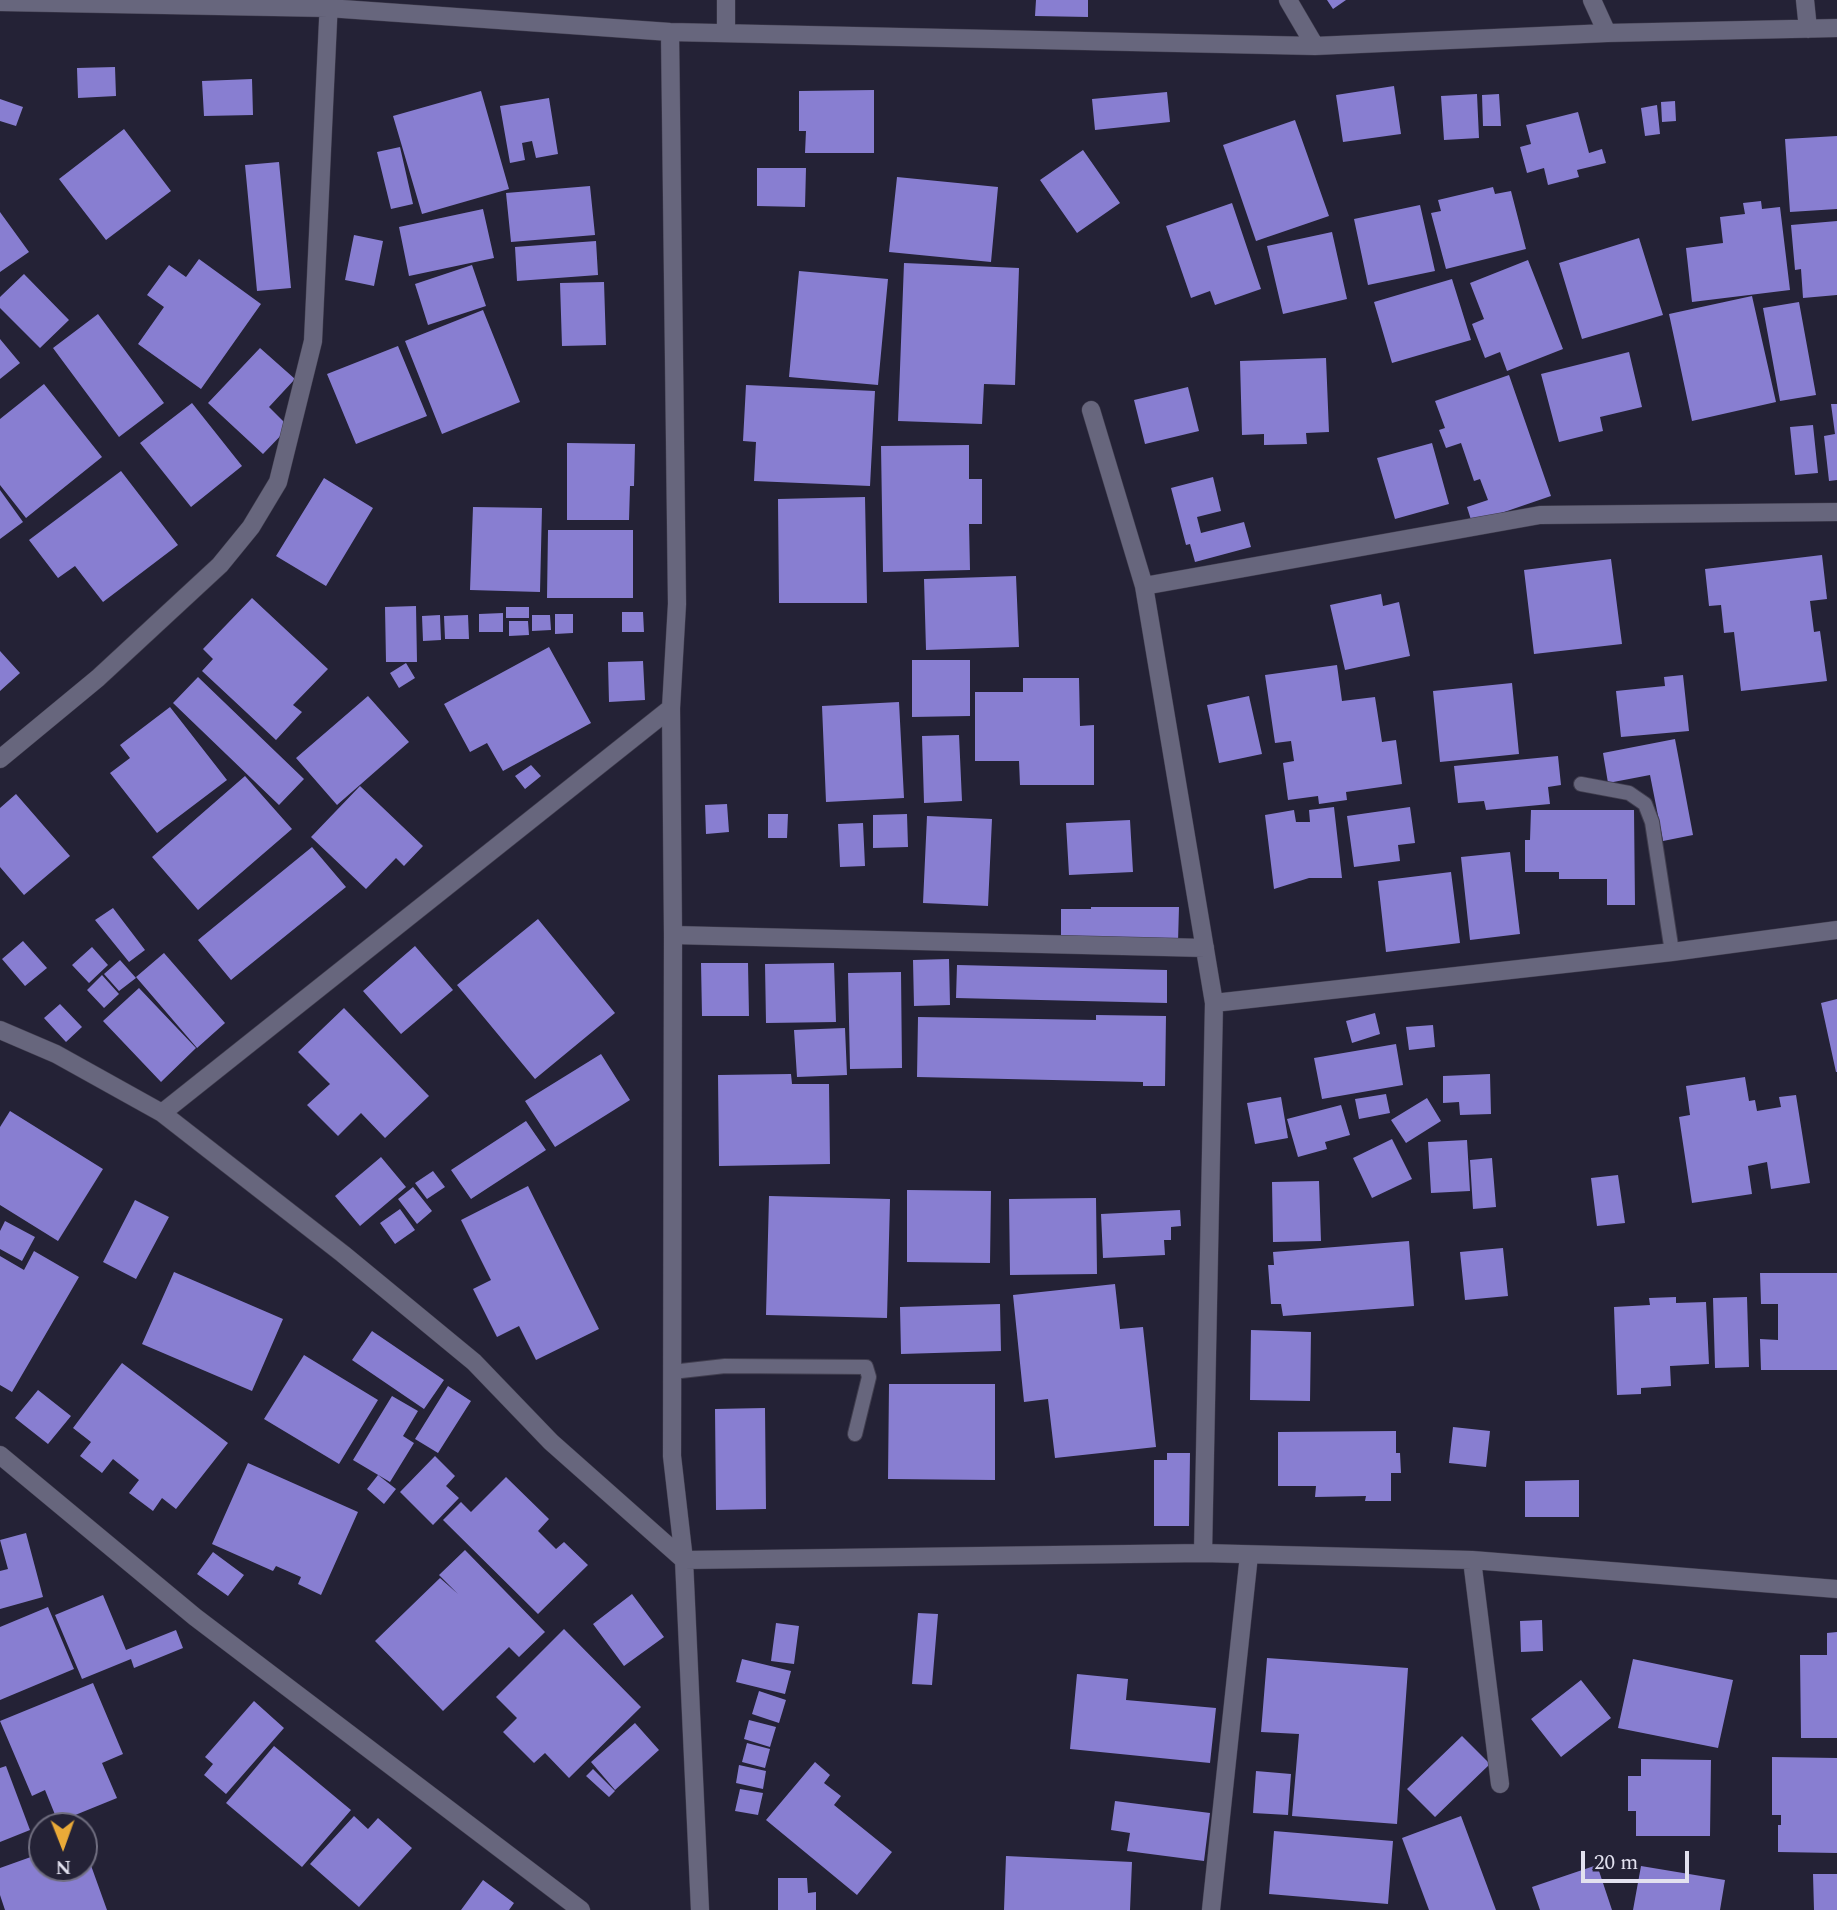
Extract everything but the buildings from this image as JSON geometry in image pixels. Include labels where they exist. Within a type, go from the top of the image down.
[{"type":"street","points":[[726,0],[726,33]]},
{"type":"street","points":[[1288,0],[1315,46]]},
{"type":"street","points":[[1592,0],[1607,33]]},
{"type":"street","points":[[1805,0],[1808,29]]},
{"type":"street","points":[[0,2],[329,4],[670,32],[1315,46],[1607,33],[1837,28]]},
{"type":"street","points":[[0,759],[98,678],[220,565],[251,527],[278,482],[313,341],[329,4]]},
{"type":"street","points":[[670,32],[677,604],[671,708],[672,1456],[684,1560],[699,1910]]},
{"type":"street","points":[[1091,410],[1144,586],[1214,1003],[1203,1553]]},
{"type":"street","points":[[1144,586],[1540,515],[1837,512]]},
{"type":"street","points":[[162,1112],[671,708]]},
{"type":"street","points":[[1214,1003],[1672,952],[1837,930]]},
{"type":"street","points":[[673,935],[1205,948]]},
{"type":"street","points":[[0,1030],[57,1054],[162,1112],[343,1254],[474,1362],[551,1443],[684,1560],[1203,1553],[1472,1560],[1837,1589]]},
{"type":"street","points":[[0,1455],[195,1617],[581,1910]]},
{"type":"street","points":[[1210,1910],[1249,1555]]},
{"type":"street","points":[[1472,1560],[1500,1784]]},
{"type":"lane","points":[[1581,785],[1629,793],[1646,804],[1652,822],[1672,952]]},
{"type":"lane","points":[[672,1372],[725,1366],[866,1367],[869,1377],[855,1434]]}]
